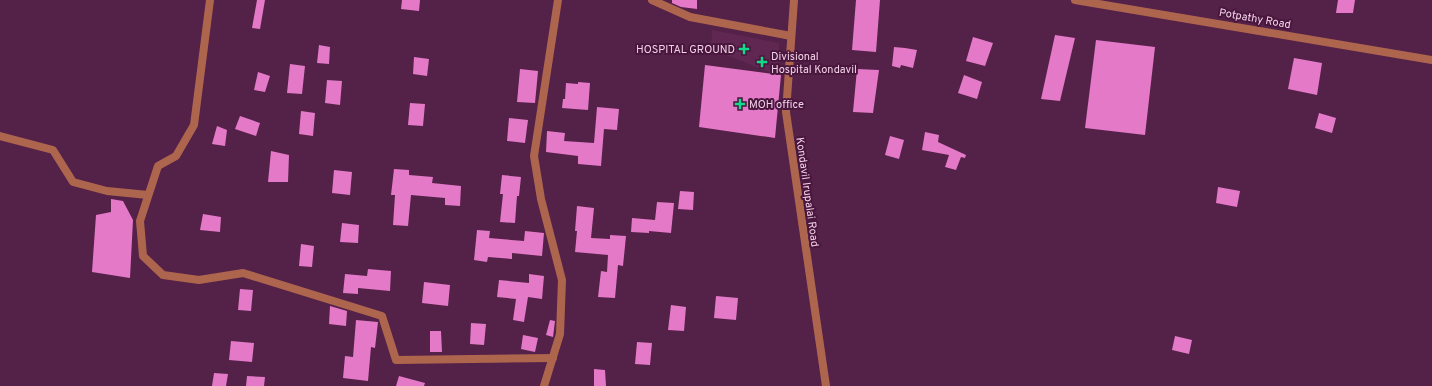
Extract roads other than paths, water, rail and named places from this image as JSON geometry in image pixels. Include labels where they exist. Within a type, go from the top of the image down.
[{"type":"street","points":[[210,0],[194,125],[176,156],[158,166],[140,221],[143,256],[163,275],[199,280],[244,273],[382,316],[396,360],[553,358]]},
{"type":"street","points":[[544,386],[560,334],[562,280],[540,199],[534,156],[558,0]]},
{"type":"street","points":[[652,0],[690,17],[791,36]]},
{"type":"street","name":"Kondavil Irupalai Road","points":[[794,0],[786,112],[826,386]]},
{"type":"street","name":"Potpathy Road","points":[[1075,0],[1432,60]]},
{"type":"street","points":[[0,136],[53,150],[73,182],[107,191],[148,195]]},
{"type":"place","name":"HOSPITAL GROUND","points":[[744,49]]},
{"type":"place","name":"Divisional Hospital Kondavil","points":[[762,62]]},
{"type":"place","name":"MOH office","points":[[740,104]]}]
